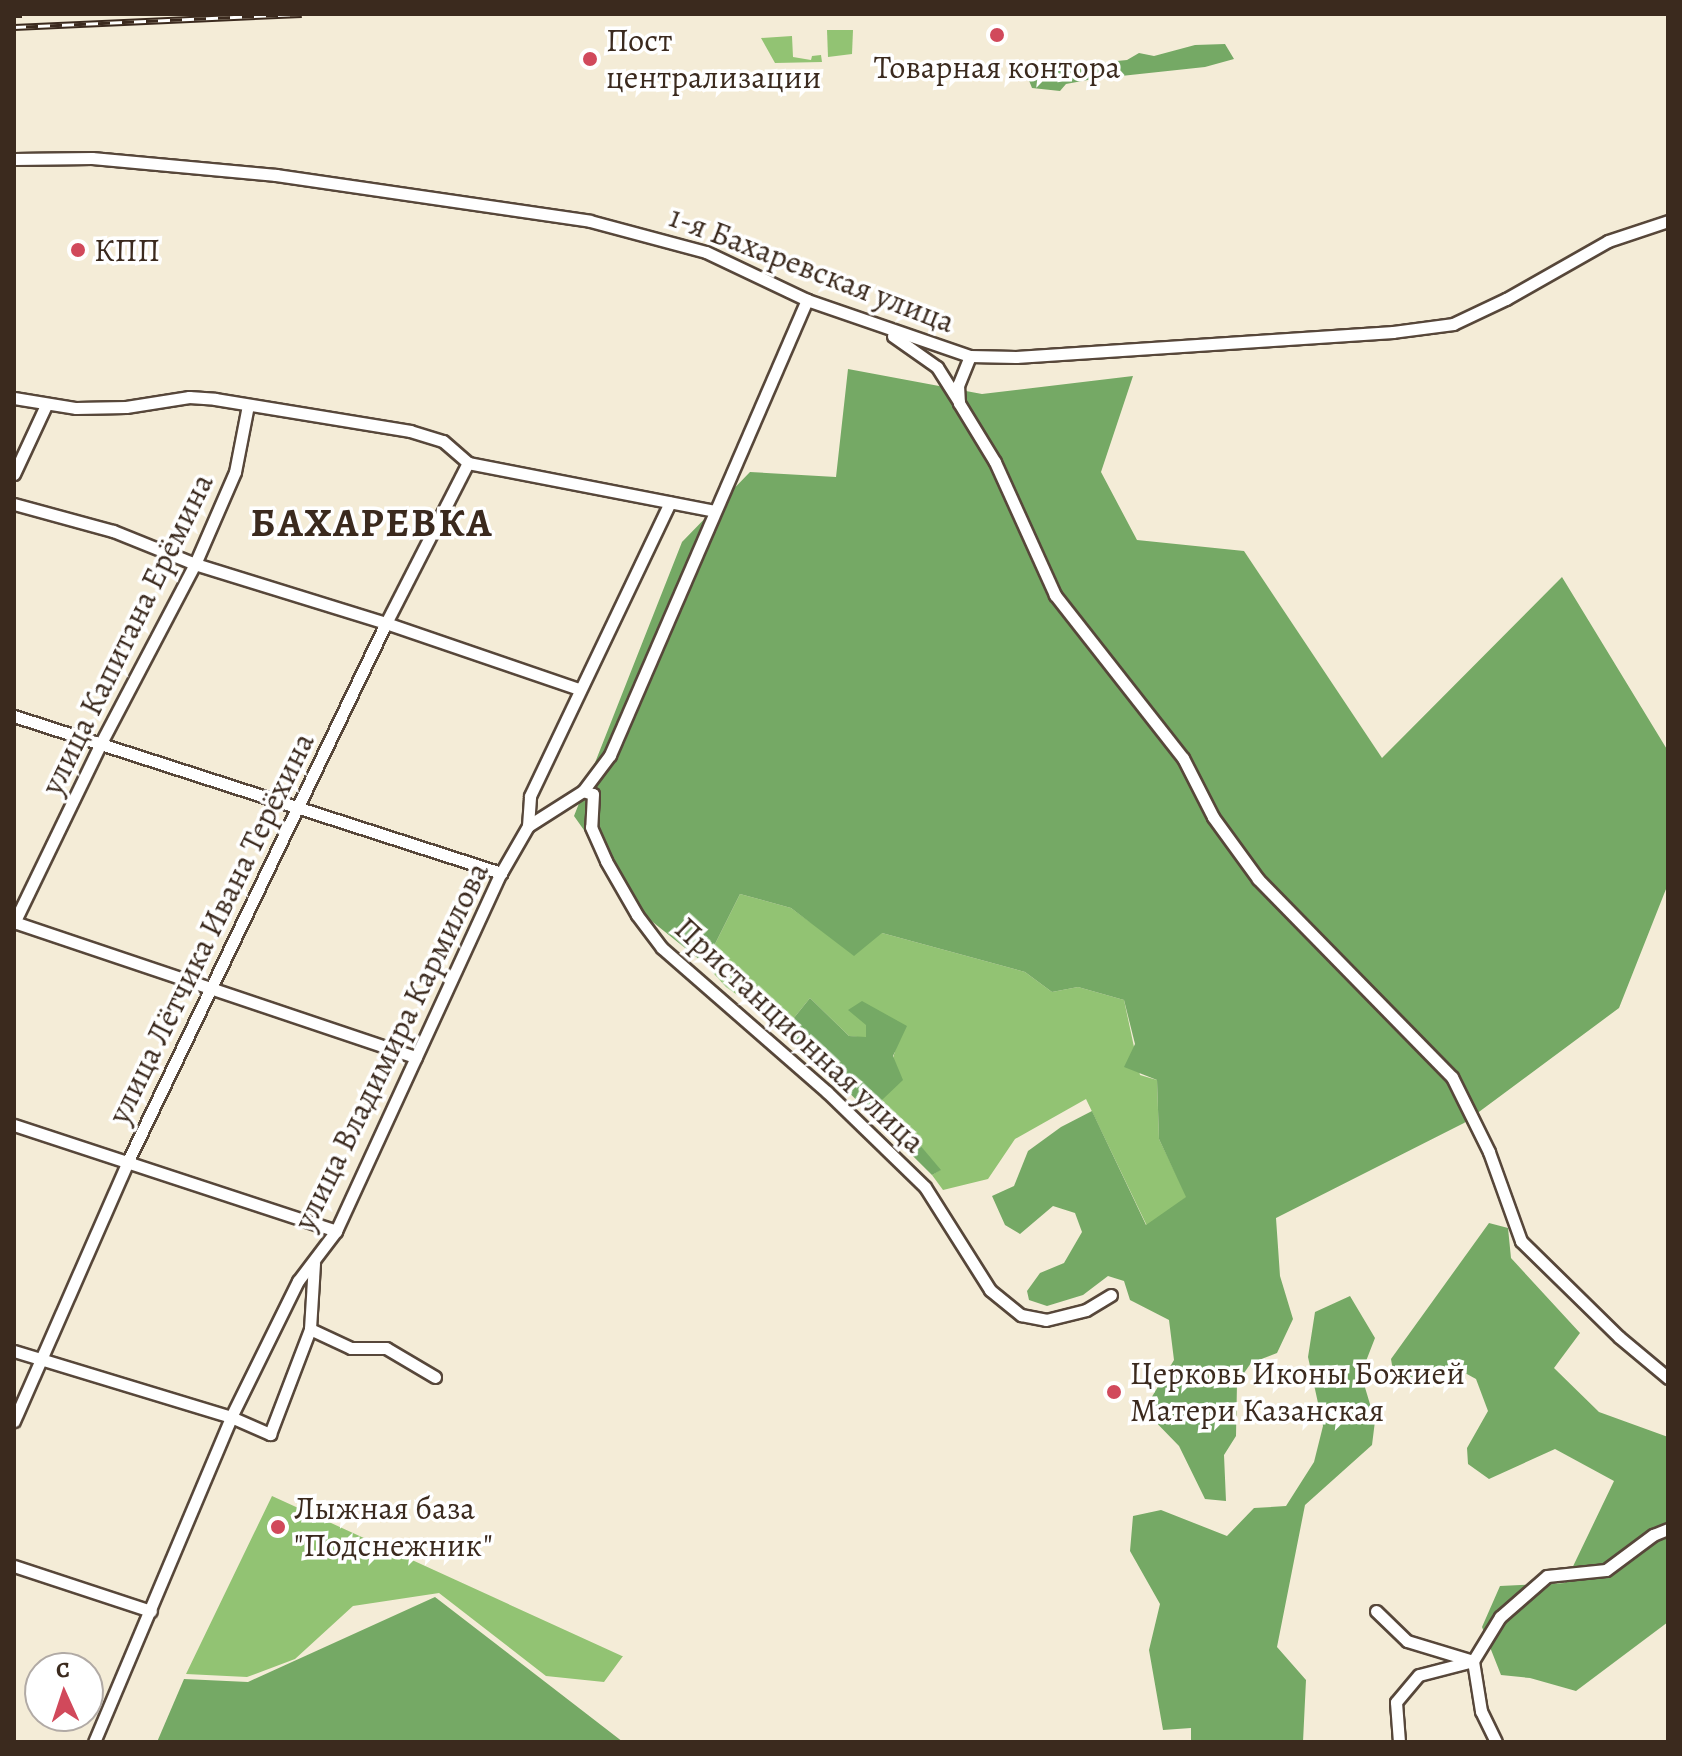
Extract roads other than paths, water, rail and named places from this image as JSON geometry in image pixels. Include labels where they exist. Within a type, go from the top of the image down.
[{"type":"street","name":"1-я Бахаревская улица","points":[[14,159],[92,158],[276,175],[577,218],[706,252],[807,300],[885,330],[970,356],[1016,357],[1393,332],[1453,324],[1506,299],[1608,241],[1668,221]]},
{"type":"street","points":[[528,826],[583,791],[610,755],[807,300]]},
{"type":"street","points":[[885,330],[937,367],[995,462],[1055,595],[1183,758],[1213,817],[1258,879],[1452,1077],[1489,1152],[1521,1241],[1619,1337],[1668,1378]]},
{"type":"street","points":[[959,403],[958,385],[970,356]]},
{"type":"street","points":[[14,398],[46,405],[106,408],[189,397],[248,405],[420,433],[453,447],[468,463],[714,511]]},
{"type":"street","points":[[14,474],[46,405]]},
{"type":"street","name":"улица Капитана Ерёмина","points":[[14,922],[102,741],[195,564],[235,472],[248,405]]},
{"type":"street","name":"улица Лётчика Ивана Терёхина","points":[[14,1421],[127,1163],[386,623],[468,463]]},
{"type":"street","name":"улица Владимира Кармилова","points":[[94,1742],[231,1417],[298,1281],[336,1231],[501,873],[528,826],[530,796],[670,503]]},
{"type":"street","points":[[14,504],[113,531],[195,564],[386,623],[579,689]]},
{"type":"street","points":[[14,716],[102,741],[501,873]]},
{"type":"street","name":"Пристанционная улица","points":[[583,791],[593,794],[591,827],[606,861],[637,915],[662,948],[827,1092],[925,1187],[990,1290],[1021,1315],[1046,1320],[1086,1310],[1111,1295]]},
{"type":"street","points":[[14,922],[416,1057]]},
{"type":"street","points":[[14,1125],[336,1231]]},
{"type":"street","points":[[14,1351],[231,1417],[270,1434],[310,1329],[314,1262]]},
{"type":"street","points":[[310,1329],[351,1348],[386,1348],[435,1377]]},
{"type":"street","points":[[1496,1742],[1481,1711],[1473,1661],[1500,1617],[1547,1576],[1606,1570],[1653,1535],[1668,1529]]},
{"type":"street","points":[[14,1566],[151,1611]]},
{"type":"street","points":[[1376,1611],[1407,1641],[1473,1661]]},
{"type":"street","points":[[1399,1742],[1396,1702],[1419,1675],[1473,1661]]},
{"type":"railway","points":[[14,14],[22,14]]},
{"type":"railway","points":[[14,27],[302,14]]},
{"type":"place","name":"Товарная контора","points":[[997,35]]},
{"type":"place","name":"Пост централизации","points":[[590,59]]},
{"type":"place","name":"КПП","points":[[78,250]]},
{"type":"place","name":"Церковь Иконы Божией Матери Казанская","points":[[1114,1392]]},
{"type":"place","name":"Лыжная база \"Подснежник\"","points":[[278,1527]]},
{"type":"district","name":"БАХАРЕВКА","points":[[372,523]]}]
